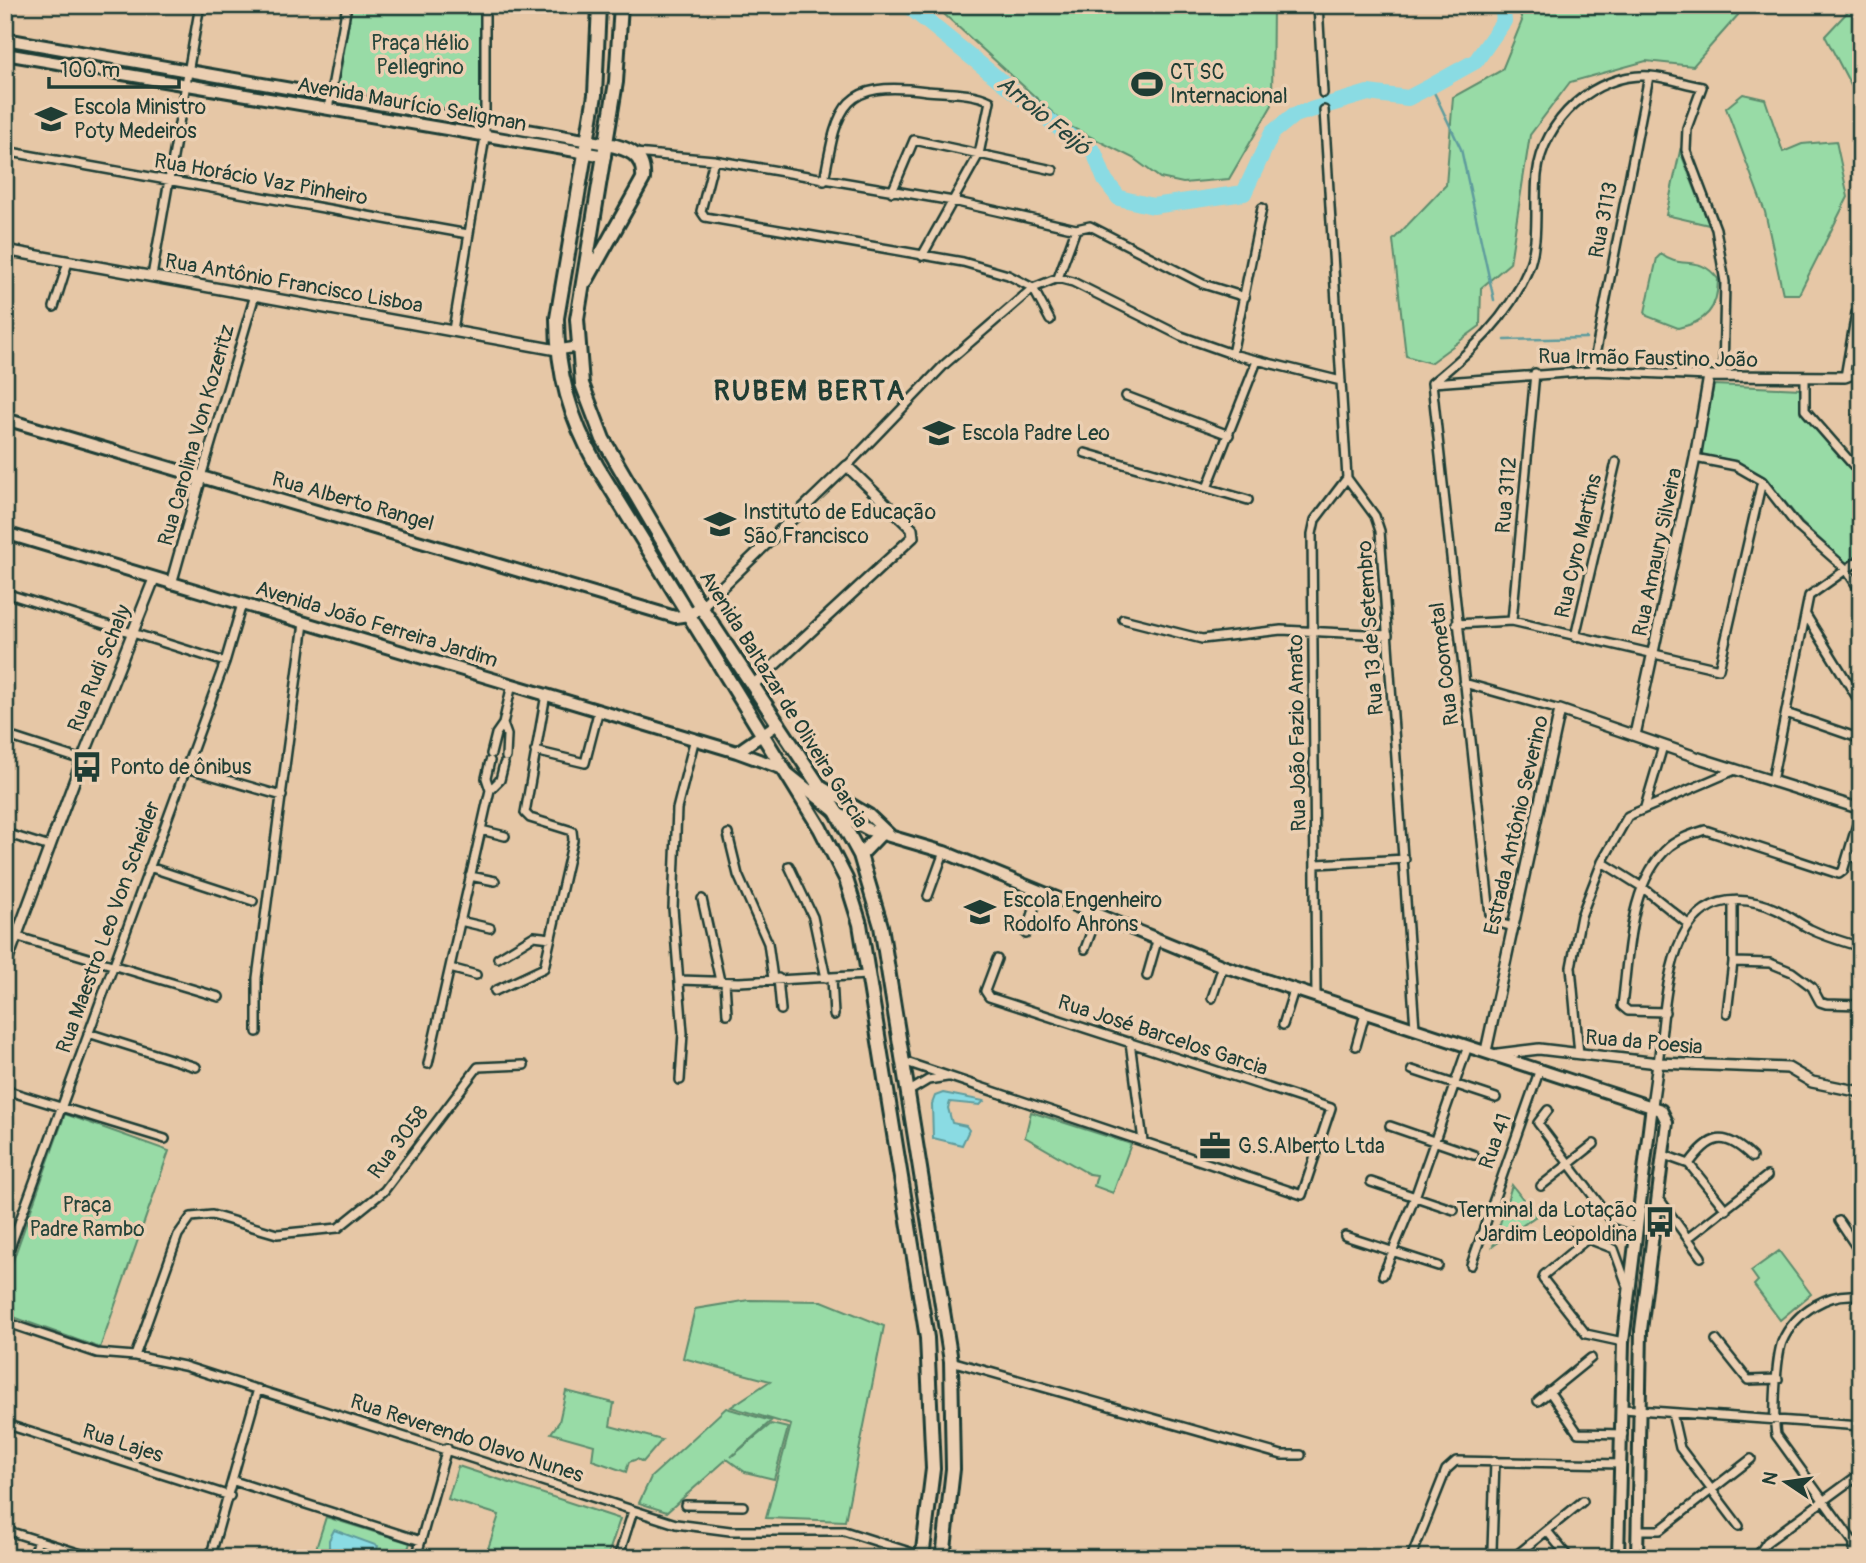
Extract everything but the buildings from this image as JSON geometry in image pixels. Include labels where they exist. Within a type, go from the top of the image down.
[{"type":"main road","name":"Avenida Baltazar de Oliveira Garcia","points":[[599,5],[595,95],[557,318],[557,350],[563,390],[578,432],[820,828],[846,879],[860,924],[927,1338],[933,1469],[922,1557]]},
{"type":"main road","name":"Avenida Baltazar de Oliveira Garcia","points":[[621,5],[616,82],[582,289],[577,347],[582,384],[595,424],[701,607],[837,813],[860,855],[881,926],[951,1361],[953,1469],[943,1558]]},
{"type":"main road","name":"Avenida Maurício Seligman","points":[[5,38],[190,70],[329,104],[485,137],[587,147]]},
{"type":"main road","name":"Avenida Maurício Seligman","points":[[5,54],[187,84],[486,125],[606,150]]},
{"type":"main road","points":[[582,289],[640,188],[644,171],[635,153],[606,150]]},
{"type":"main road","name":"Rua Alberto Rangel","points":[[5,419],[675,617],[689,615]]},
{"type":"main road","name":"Avenida João Ferreira Jardim","points":[[5,533],[695,738],[781,768]]},
{"type":"main road","points":[[689,615],[701,607]]},
{"type":"main road","points":[[737,752],[779,723]]},
{"type":"main road","points":[[781,768],[837,813],[885,834],[944,852],[1157,941],[1316,998],[1652,1105],[1666,1115],[1664,1155],[1641,1330],[1637,1556]]},
{"type":"main road","points":[[818,785],[869,815],[885,834]]},
{"type":"main road","points":[[860,855],[885,834]]},
{"type":"main road","points":[[1618,1558],[1623,1434],[1623,1342],[1652,1105]]},
{"type":"street","points":[[152,276],[200,5]]},
{"type":"street","points":[[329,104],[347,5]]},
{"type":"street","points":[[453,330],[485,137],[485,5]]},
{"type":"street","points":[[1318,5],[1323,93]]},
{"type":"street","points":[[1432,383],[1470,352],[1493,328],[1520,286],[1533,248],[1538,167],[1548,141],[1563,116],[1587,93],[1606,82],[1649,76],[1702,88],[1685,139],[1686,150],[1716,229],[1725,282],[1723,376]]},
{"type":"street","name":"Rua 3113","points":[[1592,371],[1649,76]]},
{"type":"street","points":[[824,181],[838,118],[850,100],[867,90],[892,87],[987,99],[992,103],[979,154],[922,256]]},
{"type":"street","points":[[1324,110],[1347,478]]},
{"type":"street","points":[[892,192],[911,141],[1053,170]]},
{"type":"street","name":"Rua Horácio Vaz Pinheiro","points":[[5,151],[468,234]]},
{"type":"street","points":[[635,153],[714,160],[953,201],[1076,229],[1090,226],[1203,284],[1245,297]]},
{"type":"street","points":[[714,160],[701,211],[705,217],[922,256],[1008,275],[1033,288],[1051,320]]},
{"type":"street","points":[[1232,354],[1262,208]]},
{"type":"street","points":[[1058,278],[1076,229]]},
{"type":"street","name":"Rua Antônio Francisco Lisboa","points":[[5,250],[557,350],[577,347]]},
{"type":"street","points":[[54,307],[68,262]]},
{"type":"street","points":[[701,607],[847,466],[945,364],[1033,288],[1058,278],[1073,282],[1181,336],[1232,354],[1341,381]]},
{"type":"street","name":"Rua Carolina Von Kozeritz","points":[[171,584],[255,295]]},
{"type":"street","points":[[1855,375],[1856,313],[1861,306]]},
{"type":"street","points":[[1207,488],[1257,361]]},
{"type":"street","name":"Rua Irmão Faustino João","points":[[1432,383],[1535,373],[1592,371],[1805,378],[1855,375]]},
{"type":"street","name":"Rua 3112","points":[[1512,621],[1535,373]]},
{"type":"street","name":"Rua Amaury Silveira","points":[[1635,735],[1695,458],[1709,376]]},
{"type":"street","points":[[1805,378],[1805,410],[1861,474]]},
{"type":"street","name":"Rua Coometal","points":[[1432,383],[1456,624],[1490,914],[1496,922],[1513,927]]},
{"type":"street","points":[[1126,396],[1229,435]]},
{"type":"street","points":[[1085,453],[1248,500]]},
{"type":"street","points":[[1695,458],[1736,466],[1762,481],[1798,527],[1846,569],[1861,592]]},
{"type":"street","name":"Rua Cyro Martins","points":[[1574,637],[1616,462]]},
{"type":"street","points":[[753,685],[914,534],[847,466]]},
{"type":"street","name":"Rua João Fazio Amato","points":[[1316,998],[1317,864],[1312,534],[1315,520],[1347,478]]},
{"type":"street","name":"Rua 13 de Setembro","points":[[1347,478],[1375,516],[1380,531],[1415,1028]]},
{"type":"street","points":[[1456,624],[1512,621],[1719,669],[1762,481]]},
{"type":"street","points":[[1772,781],[1809,596],[1861,559]]},
{"type":"street","name":"Rua Rudi Schaly","points":[[5,967],[82,760],[154,579]]},
{"type":"street","points":[[5,593],[225,662]]},
{"type":"street","name":"Rua Maestro Leo Von Scheider","points":[[5,1261],[225,662],[242,604]]},
{"type":"street","points":[[1805,615],[1861,704]]},
{"type":"street","points":[[1123,619],[1202,639],[1257,631],[1313,630],[1388,635]]},
{"type":"street","points":[[257,1032],[257,978],[304,623]]},
{"type":"street","points":[[1464,683],[1560,710]]},
{"type":"street","points":[[490,790],[486,778],[512,684]]},
{"type":"street","points":[[495,991],[544,968],[574,835],[572,831],[530,818],[525,813],[546,694]]},
{"type":"street","points":[[535,751],[585,762],[598,709]]},
{"type":"street","name":"Estrada Antônio Severino","points":[[1486,1051],[1560,710],[1861,810]]},
{"type":"street","points":[[1786,713],[1861,739]]},
{"type":"street","points":[[428,1065],[490,790],[499,780],[505,761],[507,735],[503,724]]},
{"type":"street","points":[[5,735],[82,760]]},
{"type":"street","points":[[680,1080],[683,1033],[673,908],[677,809],[695,738]]},
{"type":"street","points":[[1645,807],[1663,746]]},
{"type":"street","points":[[186,768],[282,796]]},
{"type":"street","points":[[1578,1054],[1571,967],[1581,916],[1602,862],[1628,816],[1735,770]]},
{"type":"street","points":[[1665,1012],[1628,1011],[1622,1006],[1634,907],[1642,887],[1668,848],[1705,830],[1839,874],[1848,856],[1861,810]]},
{"type":"street","points":[[481,830],[505,836]]},
{"type":"street","points":[[5,833],[50,847]]},
{"type":"street","points":[[727,834],[738,875],[768,943],[781,1010]]},
{"type":"street","points":[[928,896],[944,852]]},
{"type":"street","points":[[1848,856],[1861,859]]},
{"type":"street","points":[[1317,864],[1405,859]]},
{"type":"street","points":[[1602,862],[1642,887],[1688,924]]},
{"type":"street","points":[[789,866],[813,917],[829,978],[834,1015]]},
{"type":"street","points":[[149,867],[253,901]]},
{"type":"street","points":[[470,876],[495,881]]},
{"type":"street","points":[[1026,934],[1040,891]]},
{"type":"street","points":[[702,899],[722,981],[727,1014]]},
{"type":"street","points":[[1727,1013],[1733,962],[1733,901]]},
{"type":"street","points":[[1652,1105],[1673,959],[1688,924],[1708,906],[1733,901],[1758,903],[1787,914],[1810,929],[1861,947]]},
{"type":"street","points":[[1085,949],[1097,916]]},
{"type":"street","points":[[460,921],[490,928]]},
{"type":"street","points":[[5,933],[219,997]]},
{"type":"street","points":[[498,958],[534,936],[551,938]]},
{"type":"street","points":[[1147,976],[1157,941]]},
{"type":"street","name":"Rua José Barcelos Garcia","points":[[997,960],[986,994],[1331,1108],[1302,1195],[1143,1141]]},
{"type":"street","points":[[1733,962],[1770,962],[1803,979],[1826,1004],[1861,1006]]},
{"type":"street","points":[[1212,998],[1223,966]]},
{"type":"street","points":[[450,968],[476,975]]},
{"type":"street","points":[[680,980],[722,981],[868,975]]},
{"type":"street","points":[[1283,1025],[1294,990]]},
{"type":"street","points":[[1356,1046],[1365,1014]]},
{"type":"street","points":[[88,1033],[195,1067]]},
{"type":"street","points":[[903,1061],[1143,1141],[1130,1042]]},
{"type":"street","points":[[1383,1275],[1415,1197],[1468,1046]]},
{"type":"street","name":"Rua da Poesia","points":[[1498,1054],[1539,1049],[1658,1063],[1788,1069],[1819,1085],[1861,1092]]},
{"type":"street","name":"Rua 3058","points":[[135,1356],[178,1235],[191,1217],[212,1214],[277,1234],[338,1228],[384,1191],[478,1067],[524,1065]]},
{"type":"street","name":"Rua 41","points":[[1471,1265],[1540,1069]]},
{"type":"street","points":[[1412,1070],[1496,1098]]},
{"type":"street","points":[[908,1092],[928,1080],[951,1076]]},
{"type":"street","points":[[5,1090],[165,1139]]},
{"type":"street","points":[[1548,1110],[1538,1123],[1568,1165],[1609,1217],[1636,1227]]},
{"type":"street","points":[[1390,1126],[1474,1155]]},
{"type":"street","points":[[1689,1164],[1703,1144],[1713,1140],[1735,1143],[1752,1157]]},
{"type":"street","points":[[1541,1186],[1594,1144]]},
{"type":"street","points":[[1664,1155],[1689,1164],[1726,1210]]},
{"type":"street","points":[[1688,1238],[1767,1177]]},
{"type":"street","points":[[1371,1182],[1454,1210]]},
{"type":"street","points":[[1658,1197],[1701,1257]]},
{"type":"street","points":[[1839,1221],[1861,1254]]},
{"type":"street","points":[[1570,1232],[1614,1249],[1628,1286]]},
{"type":"street","points":[[1345,1236],[1438,1266]]},
{"type":"street","points":[[1586,1240],[1544,1275],[1543,1279],[1586,1334],[1623,1342]]},
{"type":"street","points":[[1854,1558],[1854,1543],[1776,1435],[1774,1421],[1781,1344],[1794,1324],[1814,1304],[1846,1293],[1861,1296]]},
{"type":"street","name":"Rua Reverendo Olavo Nunes","points":[[5,1322],[97,1353],[135,1356],[184,1366],[447,1448],[676,1524],[730,1531],[844,1531],[922,1557]]},
{"type":"street","points":[[1716,1340],[1748,1380],[1778,1379]]},
{"type":"street","points":[[1538,1401],[1591,1358]]},
{"type":"street","points":[[951,1361],[1282,1455],[1301,1455]]},
{"type":"street","points":[[210,1558],[258,1389]]},
{"type":"street","points":[[1549,1391],[1576,1431],[1623,1434]]},
{"type":"street","points":[[1623,1409],[1861,1426]]},
{"type":"street","points":[[1672,1413],[1680,1448],[1740,1526]]},
{"type":"street","name":"Rua Lajes","points":[[5,1424],[229,1496]]},
{"type":"street","points":[[416,1558],[447,1448]]},
{"type":"street","points":[[1638,1530],[1660,1530],[1751,1458]]},
{"type":"street","points":[[1414,1557],[1450,1464],[1456,1461],[1621,1464]]},
{"type":"street","points":[[1495,1461],[1492,1550],[1497,1558]]},
{"type":"street","points":[[1756,1558],[1767,1542],[1861,1473]]},
{"type":"street","points":[[234,1481],[421,1541]]},
{"type":"street","points":[[1513,1558],[1583,1501]]},
{"type":"street","points":[[685,1505],[743,1506]]},
{"type":"street","points":[[618,1558],[634,1511]]},
{"type":"street","points":[[5,1530],[94,1558]]},
{"type":"street","points":[[1547,1531],[1569,1558]]},
{"type":"street","points":[[32,1558],[38,1540]]},
{"type":"street","points":[[1637,1556],[1675,1558]]},
{"type":"green space","name":"Praça Hélio Pellegrino","points":[[352,5],[482,5],[482,117],[337,92]]},
{"type":"green space","name":"CT SC Internacional","points":[[934,5],[1273,5],[1272,105],[1229,179],[1183,183],[1160,178],[1133,158],[1065,124]]},
{"type":"green space","points":[[1518,5],[1738,5],[1738,15],[1693,66],[1646,61],[1570,82],[1530,135],[1510,263],[1481,288],[1480,326],[1430,363],[1406,356],[1393,240],[1446,185],[1453,97],[1502,70],[1522,21]]},
{"type":"green space","points":[[1853,6],[1861,7],[1861,94],[1855,93],[1825,36]]},
{"type":"green space","points":[[1743,94],[1765,99],[1783,152],[1802,144],[1836,141],[1848,197],[1799,294],[1783,294],[1765,212],[1726,108]]},
{"type":"green space","points":[[1680,151],[1709,225],[1666,215]]},
{"type":"green space","points":[[1661,254],[1668,259],[1704,267],[1718,279],[1713,306],[1703,318],[1678,328],[1647,316],[1645,312],[1657,258]]},
{"type":"green space","points":[[1714,385],[1801,389],[1801,409],[1861,481],[1861,554],[1847,564],[1802,523],[1766,478],[1734,461],[1699,454]]},
{"type":"green space","points":[[1031,1112],[1131,1144],[1113,1193],[1094,1186],[1097,1175],[1089,1174],[1025,1137]]},
{"type":"green space","name":"Praça Padre Rambo","points":[[65,1114],[169,1151],[100,1348],[5,1314],[5,1283]]},
{"type":"green space","points":[[1512,1185],[1536,1216],[1493,1246]]},
{"type":"green space","points":[[1779,1251],[1811,1294],[1780,1320],[1754,1285],[1758,1281],[1751,1271]]},
{"type":"green space","points":[[749,1300],[822,1301],[884,1326],[845,1521],[766,1518],[791,1425],[731,1407],[770,1381],[683,1358],[695,1309]]},
{"type":"green space","points":[[566,1391],[614,1403],[610,1426],[662,1440],[643,1462],[637,1459],[629,1462],[626,1472],[592,1460],[594,1445],[551,1433],[559,1422]]},
{"type":"green space","points":[[726,1408],[771,1421],[731,1457],[771,1424],[788,1428],[774,1479],[745,1472],[727,1459],[667,1512],[639,1503],[651,1477]]},
{"type":"green space","points":[[458,1466],[620,1519],[607,1558],[485,1558],[499,1515],[448,1499]]},
{"type":"green space","points":[[326,1517],[410,1543],[405,1558],[313,1558]]},
{"type":"water","points":[[943,1093],[984,1101],[980,1105],[950,1102],[948,1108],[952,1123],[966,1126],[969,1130],[962,1145],[933,1138],[932,1104],[935,1096]]},
{"type":"water","points":[[334,1530],[378,1546],[374,1558],[344,1558],[329,1550],[329,1540]]},
{"type":"waterway","name":"Arroio Feijó","points":[[907,5],[1065,133],[1094,152],[1105,180],[1119,198],[1153,206],[1244,193],[1272,133],[1294,115],[1368,93],[1408,98],[1476,61],[1504,21],[1502,5]]},
{"type":"waterway","points":[[1431,86],[1461,149],[1494,300]]},
{"type":"waterway","points":[[1505,340],[1586,338]]},
{"type":"place","name":"CT SC Internacional","points":[[1147,84]]},
{"type":"place","name":"Escola Ministro Poty Medeiros","points":[[51,119]]},
{"type":"place","name":"Escola Padre Leo","points":[[939,433]]},
{"type":"place","name":"Instituto de Educação São Francisco","points":[[720,524]]},
{"type":"place","name":"Ponto de ônibus","points":[[87,767]]},
{"type":"place","name":"Escola Engenheiro Rodolfo Ahrons","points":[[980,912]]},
{"type":"place","name":"G.S.Alberto Ltda","points":[[1215,1146]]},
{"type":"place","name":"Terminal da Lotação Jardim Leopoldina","points":[[1660,1222]]},
{"type":"district","name":"RUBEM BERTA","points":[[810,390]]}]
